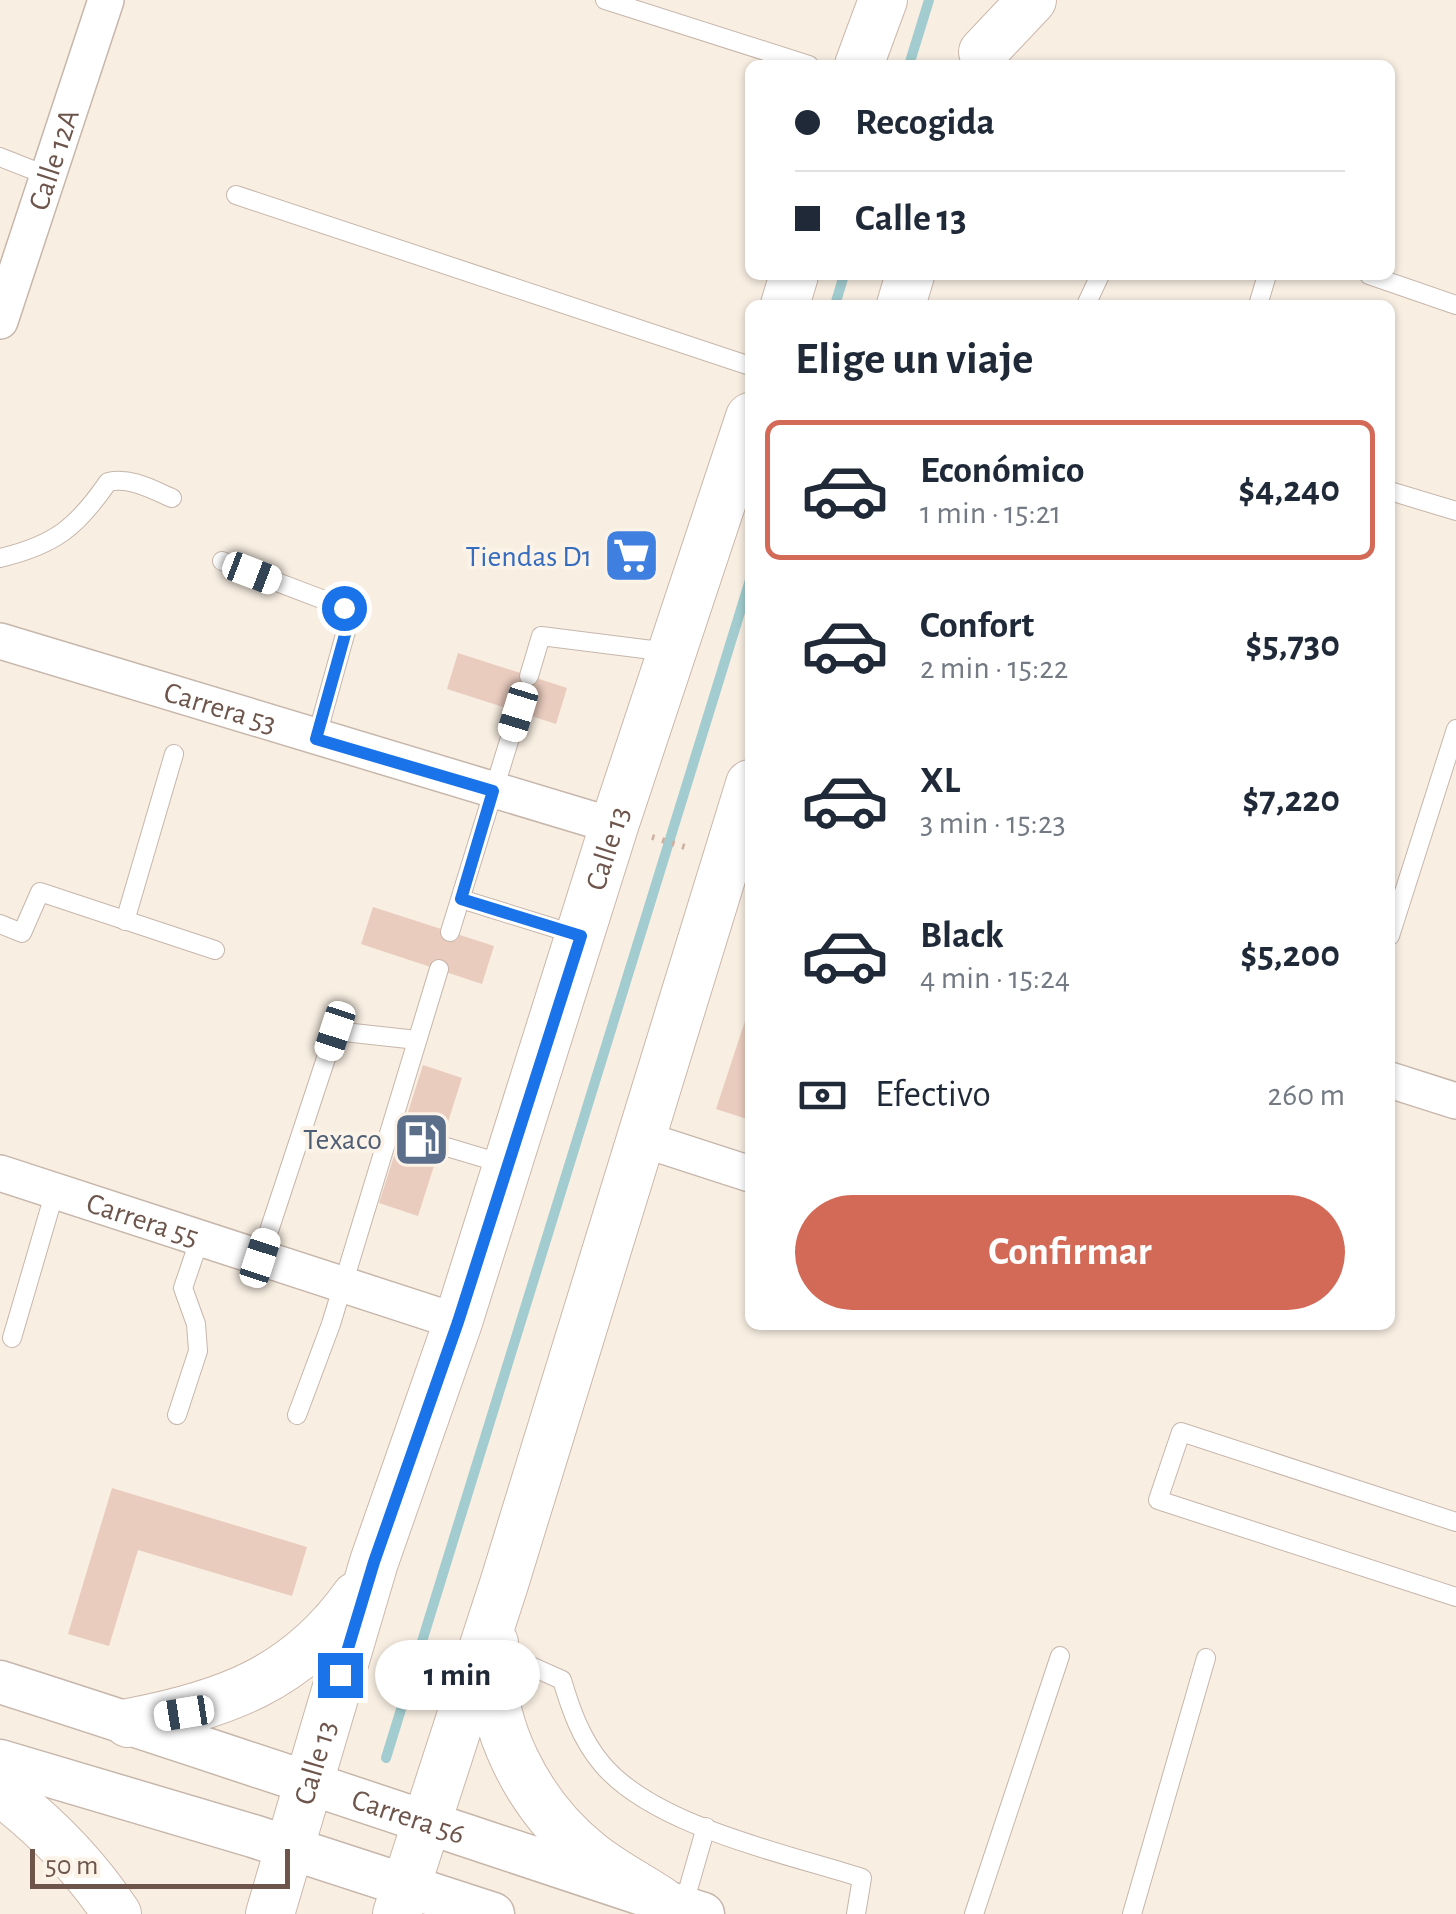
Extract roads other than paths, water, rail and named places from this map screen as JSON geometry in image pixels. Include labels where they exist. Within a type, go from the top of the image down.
[{"type":"main road","points":[[861,60],[883,0]]},
{"type":"main road","points":[[981,59],[999,0]]},
{"type":"main road","points":[[981,59],[1032,0]]},
{"type":"main road","name":"Calle 13","points":[[270,1914],[374,1562],[458,1322],[581,936],[625,830],[672,652],[745,432]]},
{"type":"main road","points":[[402,1900],[504,1584],[745,798]]},
{"type":"main road","points":[[128,1723],[212,1705],[286,1667],[346,1610],[374,1562]]},
{"type":"main road","points":[[504,1584],[493,1649],[498,1702],[512,1753],[538,1800],[572,1840],[592,1857],[682,1907]]},
{"type":"main road","points":[[0,1791],[30,1813],[75,1859],[116,1914]]},
{"type":"street","name":"Calle 12A","points":[[0,321],[106,0]]},
{"type":"street","name":"Carrera 53","points":[[0,641],[625,830]]},
{"type":"street","points":[[1395,1082],[1456,1101]]},
{"type":"street","points":[[639,1138],[745,1172]]},
{"type":"street","name":"Carrera 55","points":[[0,1174],[458,1322]]},
{"type":"street","name":"Carrera 56","points":[[0,1682],[682,1907]]},
{"type":"street","points":[[0,1761],[289,1848],[402,1900],[493,1914]]},
{"type":"lane","points":[[605,0],[793,60]]},
{"type":"lane","points":[[0,157],[48,176]]},
{"type":"lane","points":[[236,195],[745,364]]},
{"type":"lane","points":[[1383,280],[1456,306]]},
{"type":"lane","points":[[0,558],[58,536],[75,525],[108,482],[120,479],[137,483],[172,498]]},
{"type":"lane","points":[[1395,493],[1456,511]]},
{"type":"lane","points":[[222,561],[344,608],[346,631],[316,739]]},
{"type":"lane","points":[[528,676],[541,636],[672,652]]},
{"type":"lane","points":[[450,932],[518,712]]},
{"type":"lane","points":[[1395,920],[1456,730]]},
{"type":"lane","points":[[125,920],[174,754]]},
{"type":"lane","points":[[0,924],[22,932],[40,892],[216,950]]},
{"type":"lane","points":[[461,899],[581,936]]},
{"type":"lane","points":[[297,1414],[395,1132],[438,969]]},
{"type":"lane","points":[[260,1258],[335,1031],[417,1040]]},
{"type":"lane","points":[[440,1145],[508,1165]]},
{"type":"lane","points":[[12,1338],[55,1191]]},
{"type":"lane","points":[[177,1415],[198,1352],[196,1324],[183,1288],[200,1238]]},
{"type":"lane","points":[[1456,1522],[1181,1432],[1158,1500],[1456,1597]]},
{"type":"lane","points":[[493,1649],[562,1680],[575,1722],[600,1763],[630,1792],[670,1816],[862,1878],[856,1914]]},
{"type":"lane","points":[[974,1914],[1060,1656]]},
{"type":"lane","points":[[1132,1914],[1206,1658]]},
{"type":"lane","points":[[682,1907],[706,1827]]},
{"type":"waterway","points":[[911,60],[929,0]]},
{"type":"waterway","points":[[836,300],[842,280]]},
{"type":"waterway","points":[[386,1758],[745,596]]},
{"type":"place","name":"Tiendas D1","points":[[631,556]]},
{"type":"place","name":"Texaco","points":[[421,1139]]}]
